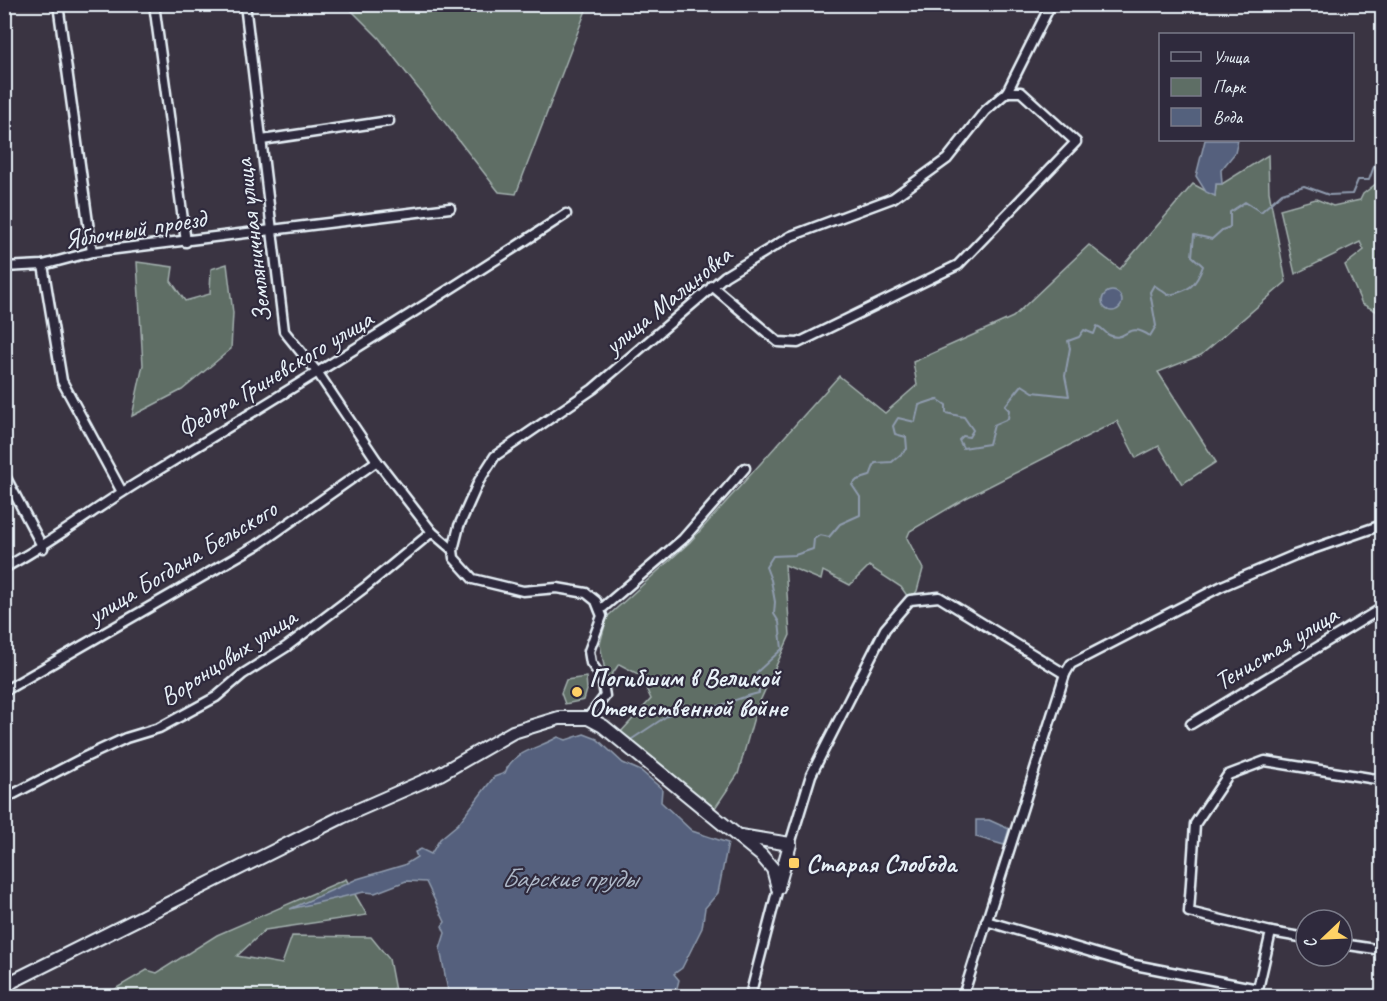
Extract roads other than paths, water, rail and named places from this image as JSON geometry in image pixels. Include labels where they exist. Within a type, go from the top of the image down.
[{"type":"street","points":[[58,4],[92,252]]},
{"type":"street","points":[[154,4],[186,242]]},
{"type":"street","name":"Земляничная улица","points":[[244,4],[284,331],[318,373],[377,461],[432,532]]},
{"type":"street","points":[[712,286],[778,342],[798,343],[958,265],[1076,142],[1020,92],[1007,92],[1051,4]]},
{"type":"street","name":"улица Малиновка","points":[[453,550],[459,526],[479,481],[495,456],[593,389],[725,276],[791,236],[892,198],[947,159],[985,111],[1007,92]]},
{"type":"street","points":[[262,140],[388,121]]},
{"type":"street","name":"Яблочный проезд","points":[[4,267],[43,265],[92,252],[186,242],[450,207]]},
{"type":"street","name":"Федора Гриневского улица","points":[[4,568],[43,548],[122,492],[318,373],[566,214]]},
{"type":"street","points":[[43,265],[62,381],[122,492]]},
{"type":"street","name":"улица Богдана Бельского","points":[[4,691],[259,543],[377,461]]},
{"type":"street","points":[[600,610],[683,538],[745,468]]},
{"type":"street","points":[[4,474],[43,548]]},
{"type":"street","points":[[963,996],[1065,674],[1071,664],[1222,586],[1294,555],[1383,525]]},
{"type":"street","points":[[432,532],[453,550],[458,564],[473,579],[523,591],[557,588],[586,593],[596,601],[602,616],[589,651],[591,663],[602,678],[605,696],[588,718]]},
{"type":"street","name":"Воронцовых улица","points":[[4,799],[82,758],[126,738],[159,728],[216,697],[243,674],[286,647],[338,608],[432,532]]},
{"type":"street","points":[[750,996],[778,888],[779,867],[790,844],[811,775],[885,629],[910,600],[939,597],[1065,674]]},
{"type":"street","name":"Тенистая улица","points":[[1191,724],[1383,608]]},
{"type":"street","points":[[5,996],[6,987],[13,981],[342,817],[440,774],[513,732],[559,718],[588,718],[603,726],[779,867]]},
{"type":"street","points":[[1294,936],[1189,912],[1195,824],[1228,775],[1265,761],[1383,780]]},
{"type":"street","points":[[740,836],[790,844]]},
{"type":"street","points":[[986,921],[1135,965],[1257,993],[1271,932]]},
{"type":"street","points":[[1354,946],[1383,951]]},
{"type":"water","points":[[1205,141],[1238,141],[1235,153],[1221,170],[1222,184],[1216,184],[1215,196],[1206,192],[1196,176]]},
{"type":"water","points":[[1112,291],[1119,294],[1122,301],[1119,308],[1112,311],[1105,308],[1102,301],[1105,294]]},
{"type":"water","name":"Барские пруды","points":[[584,734],[597,739],[623,763],[641,771],[662,789],[661,802],[692,831],[728,843],[718,893],[705,908],[702,928],[682,968],[674,974],[679,980],[675,996],[449,996],[440,949],[445,933],[442,926],[445,922],[426,882],[406,881],[375,893],[364,892],[290,909],[357,879],[404,865],[417,857],[415,852],[421,849],[431,854],[440,839],[458,824],[494,777],[505,773],[520,755],[558,737],[566,740]]},
{"type":"water","points":[[976,820],[989,820],[1009,829],[1004,845],[976,837]]},
{"type":"waterway","points":[[632,739],[673,712],[676,702],[682,702],[689,711],[716,707],[759,693],[759,678],[756,673],[782,649],[779,622],[774,614],[775,602],[771,580],[766,567],[773,556],[795,555],[813,549],[814,539],[820,535],[829,537],[840,524],[860,515],[860,497],[852,485],[857,480],[870,476],[875,463],[892,462],[907,449],[906,437],[895,434],[893,426],[898,418],[915,422],[919,405],[937,399],[946,405],[946,413],[964,417],[973,430],[969,437],[963,436],[959,440],[963,448],[989,444],[994,425],[1008,419],[1009,410],[1005,406],[1022,385],[1033,392],[1069,396],[1065,376],[1070,348],[1068,341],[1079,337],[1084,330],[1094,334],[1097,326],[1115,337],[1136,330],[1150,336],[1156,326],[1150,292],[1154,285],[1168,295],[1191,286],[1200,273],[1203,266],[1192,256],[1194,235],[1212,239],[1222,230],[1230,227],[1230,212],[1245,202],[1261,212],[1282,193],[1304,186],[1329,195],[1352,194],[1358,180],[1369,180],[1376,161],[1382,162]]},
{"type":"place","name":"Погибшим в Великой Отечественной войне","points":[[577,692]]},
{"type":"place","name":"Старая Слобода","points":[[794,863]]}]
